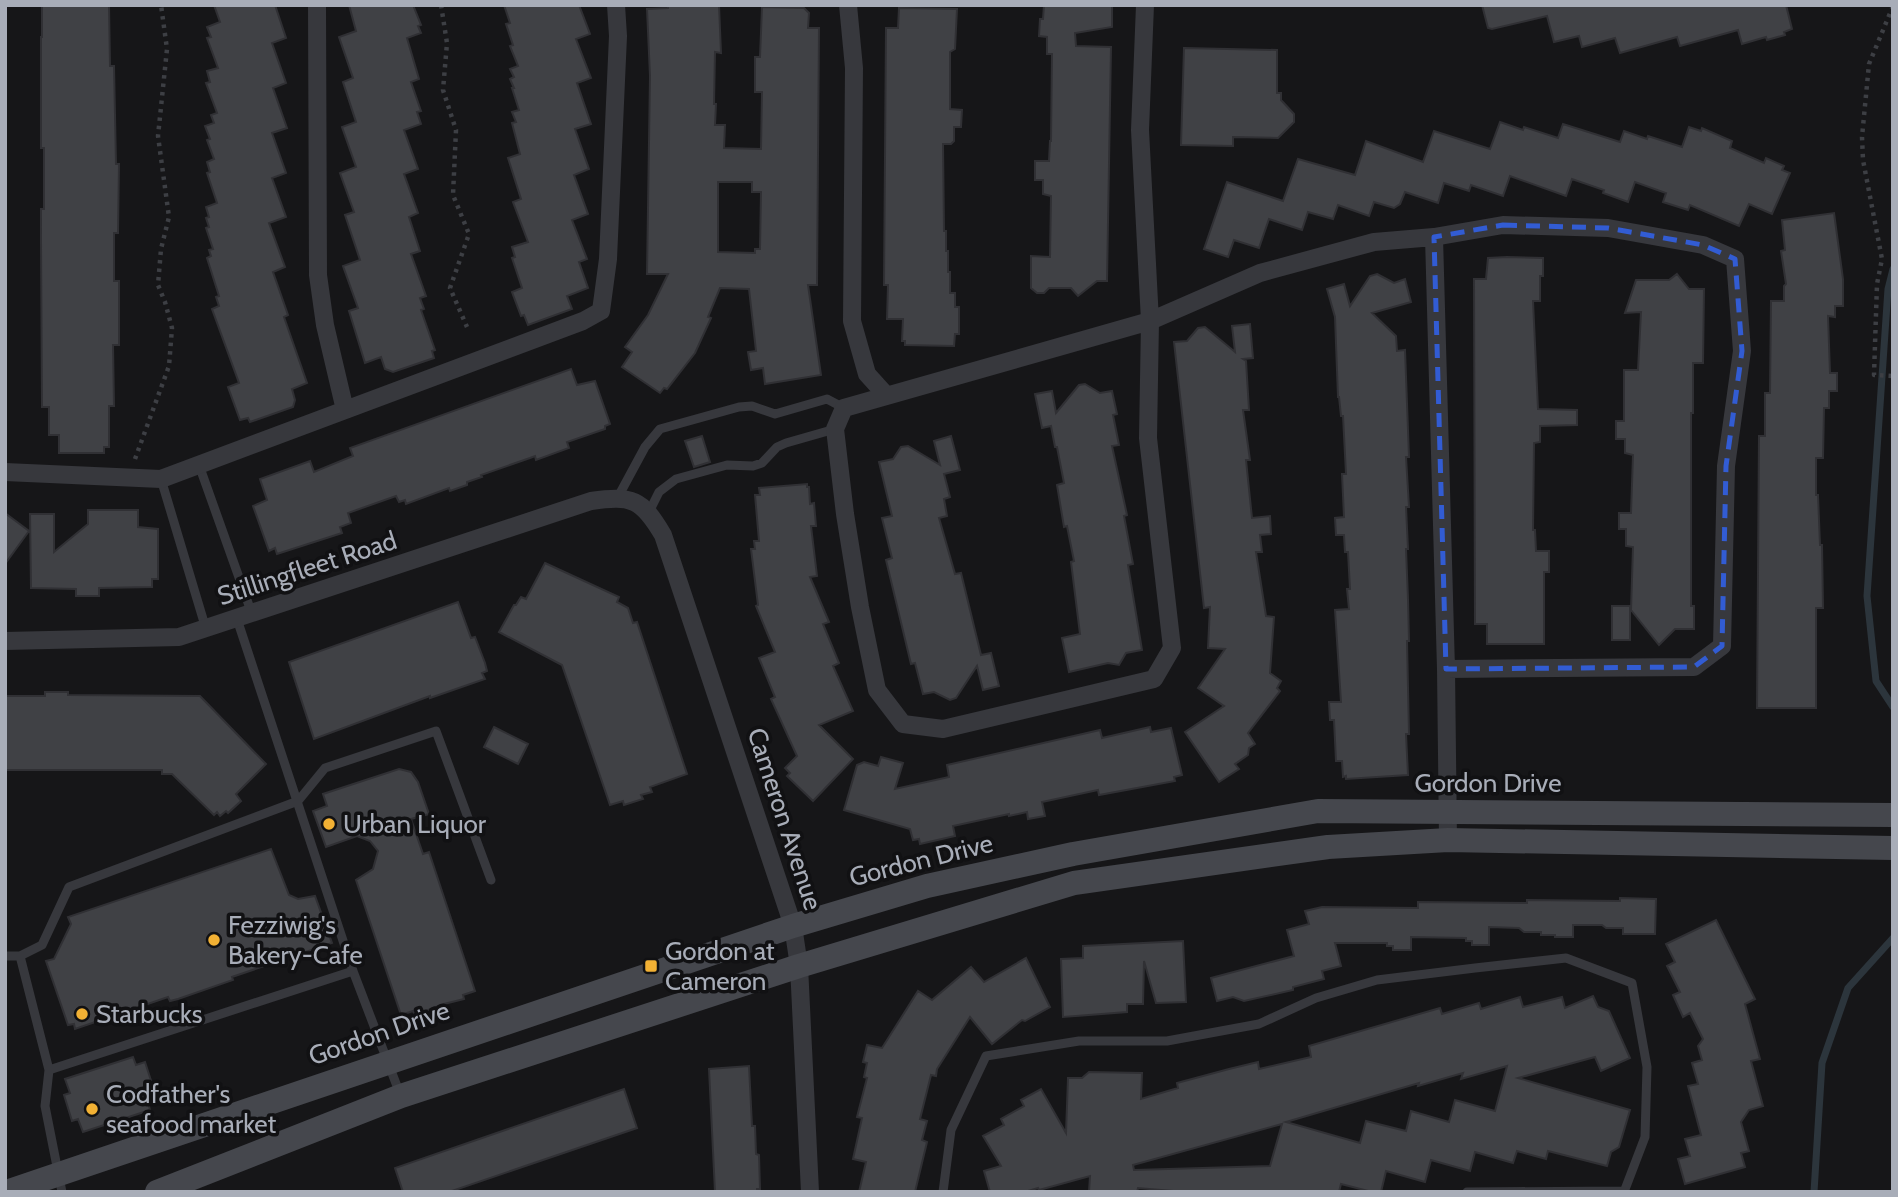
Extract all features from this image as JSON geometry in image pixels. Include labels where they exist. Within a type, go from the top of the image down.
[{"type":"main road","name":"Gordon Drive","points":[[6,1192],[60,1182],[388,1062],[793,926],[940,883],[1073,854],[1318,811],[1893,815]]},
{"type":"main road","points":[[156,1192],[401,1096],[799,967],[1074,883],[1328,847],[1448,839],[1893,848]]},
{"type":"street","points":[[317,5],[318,275],[325,325],[345,410]]},
{"type":"street","points":[[5,472],[161,479],[583,321],[601,311],[608,260],[617,5]]},
{"type":"street","points":[[848,5],[854,68],[852,321],[867,374],[886,395]]},
{"type":"street","points":[[1145,5],[1140,130],[1150,321],[1148,438],[1172,648],[1154,679],[943,729],[903,724],[877,690],[845,513],[835,429],[844,408],[1150,321],[1260,273],[1374,242],[1434,237],[1503,225],[1608,228],[1703,245],[1735,258],[1742,351],[1726,466],[1722,646],[1694,667],[1446,669]]},
{"type":"street","points":[[1434,237],[1448,839]]},
{"type":"street","points":[[618,498],[627,499],[649,512]]},
{"type":"street","name":"Stillingfleet Road","points":[[5,642],[179,637],[592,501],[618,498]]},
{"type":"street","name":"Cameron Avenue","points":[[649,512],[663,535],[793,926],[799,967],[810,1192]]},
{"type":"lane","points":[[618,498],[645,447],[660,429],[739,407],[752,406],[775,414],[827,399],[844,408]]},
{"type":"lane","points":[[649,512],[659,492],[677,479],[727,465],[753,466],[762,463],[777,447],[835,429]]},
{"type":"lane","points":[[199,465],[298,801],[353,971],[401,1096]]},
{"type":"lane","points":[[161,479],[206,629]]},
{"type":"lane","points":[[5,956],[20,956],[42,946],[69,887],[298,801],[325,768],[436,731],[491,880]]},
{"type":"lane","points":[[20,956],[49,1070],[45,1106],[60,1182]]},
{"type":"lane","points":[[943,1192],[951,1130],[986,1056],[1079,1041],[1167,1041],[1259,1024],[1316,998],[1377,980],[1566,958],[1632,983],[1647,1066],[1645,1137],[1624,1191],[1467,1192]]},
{"type":"lane","points":[[49,1070],[353,971]]},
{"type":"path","points":[[134,477],[135,460],[170,366],[172,328],[166,302],[158,285],[161,249],[170,216],[158,136],[167,48],[161,5]]},
{"type":"path","points":[[440,5],[447,43],[443,90],[456,130],[453,195],[469,234],[450,288],[467,327]]},
{"type":"path","points":[[1893,6],[1869,64],[1862,137],[1882,259],[1877,284],[1874,375],[1893,376]]},
{"type":"highlighted area","points":[[1503,225],[1608,228],[1703,245],[1735,259],[1742,351],[1726,466],[1722,646],[1694,667],[1446,669],[1434,237]]},
{"type":"building","points":[[42,5],[109,5],[110,66],[114,66],[116,164],[119,164],[114,281],[119,281],[119,345],[113,345],[114,406],[109,406],[109,447],[104,447],[104,453],[59,453],[59,435],[49,435],[49,407],[42,407]]},
{"type":"building","points":[[214,5],[275,5],[286,38],[272,43],[286,83],[273,88],[287,128],[272,133],[286,173],[272,178],[286,217],[269,223],[285,267],[273,272],[288,315],[284,317],[307,383],[292,389],[295,400],[293,407],[250,422],[248,418],[240,420],[228,387],[239,383],[212,309],[219,306],[216,297],[219,296],[207,258],[211,256],[209,250],[213,249],[206,228],[209,227],[206,218],[209,217],[206,207],[217,203],[207,173],[210,172],[207,162],[214,159],[205,126],[214,123],[211,115],[217,113],[206,83],[210,82],[207,71],[218,68],[207,38],[211,37],[207,27],[220,22]]},
{"type":"building","points":[[349,5],[413,5],[421,25],[418,26],[421,33],[407,38],[419,79],[411,82],[421,111],[417,112],[421,124],[404,130],[418,169],[404,174],[418,213],[409,217],[420,251],[411,254],[426,296],[420,298],[424,309],[421,310],[435,350],[432,351],[434,358],[393,372],[385,369],[381,357],[365,363],[349,311],[358,308],[343,266],[360,260],[345,215],[354,212],[340,173],[356,167],[342,127],[356,122],[343,82],[353,78],[339,37],[356,31]]},
{"type":"building","points":[[504,5],[579,5],[590,34],[576,39],[591,78],[577,83],[591,124],[575,129],[589,169],[574,175],[588,214],[572,220],[587,259],[579,262],[588,288],[567,296],[572,309],[528,325],[524,315],[521,316],[512,292],[522,288],[512,258],[515,257],[512,247],[528,242],[513,202],[521,199],[508,158],[520,154],[512,123],[516,122],[512,112],[519,110],[510,79],[514,77],[510,69],[518,66],[510,46],[513,45],[506,24],[510,23]]},
{"type":"building","points":[[668,5],[719,5],[721,53],[715,52],[714,104],[715,125],[725,125],[724,148],[761,149],[762,92],[755,92],[755,57],[760,57],[762,7],[804,8],[809,13],[808,28],[819,28],[817,285],[808,285],[821,375],[765,384],[763,368],[751,370],[748,352],[756,351],[749,289],[720,288],[708,317],[711,318],[695,353],[667,389],[664,388],[660,393],[622,367],[632,352],[625,347],[648,315],[668,274],[647,274],[650,76],[647,9],[668,8]],"holes":[[[718,182],[752,182],[752,192],[761,192],[760,249],[755,249],[755,253],[718,252]]]},
{"type":"building","points":[[1044,5],[1112,5],[1112,27],[1075,33],[1076,46],[1111,47],[1107,281],[1097,281],[1078,296],[1071,288],[1049,288],[1044,293],[1037,293],[1031,288],[1031,256],[1050,257],[1051,196],[1043,194],[1043,180],[1035,180],[1035,161],[1049,161],[1051,141],[1052,54],[1047,54],[1047,37],[1039,36]]},
{"type":"building","points":[[1482,5],[1786,5],[1792,29],[1784,32],[1785,35],[1742,44],[1738,30],[1680,46],[1677,37],[1620,53],[1615,38],[1582,47],[1579,36],[1554,42],[1547,16],[1488,28]]},
{"type":"building","points":[[899,8],[957,9],[955,49],[950,52],[950,109],[962,110],[961,127],[954,127],[954,141],[951,144],[943,144],[944,231],[950,293],[955,293],[955,307],[959,307],[959,334],[955,334],[954,346],[905,345],[905,341],[902,341],[903,319],[887,319],[888,285],[884,285],[886,28],[898,28]]},
{"type":"building","points":[[1184,48],[1277,50],[1277,93],[1281,93],[1281,100],[1294,114],[1294,122],[1278,138],[1233,137],[1233,146],[1181,145]]},
{"type":"building","points":[[1500,122],[1558,138],[1563,124],[1620,142],[1624,131],[1682,147],[1689,127],[1701,131],[1702,128],[1732,141],[1730,148],[1764,163],[1766,158],[1784,166],[1782,170],[1790,173],[1772,214],[1749,204],[1739,226],[1690,205],[1688,210],[1663,202],[1666,193],[1635,182],[1628,202],[1572,179],[1566,196],[1510,176],[1503,196],[1471,185],[1469,191],[1444,183],[1438,203],[1405,192],[1400,204],[1394,208],[1374,202],[1369,216],[1338,205],[1333,219],[1308,212],[1302,230],[1269,219],[1259,248],[1234,240],[1228,257],[1204,249],[1227,182],[1283,201],[1298,159],[1355,175],[1366,141],[1423,162],[1434,131],[1490,149]]},
{"type":"building","points":[[1834,213],[1843,279],[1843,306],[1835,306],[1835,317],[1828,316],[1830,373],[1837,373],[1837,391],[1829,391],[1829,408],[1824,408],[1823,458],[1816,458],[1823,608],[1816,608],[1816,708],[1757,708],[1759,436],[1765,436],[1765,393],[1770,393],[1771,301],[1784,301],[1786,284],[1781,251],[1785,250],[1782,220]]},
{"type":"building","points":[[1488,258],[1543,258],[1540,301],[1533,301],[1538,409],[1577,410],[1577,425],[1540,426],[1540,442],[1534,443],[1533,530],[1536,551],[1549,551],[1549,572],[1544,572],[1544,644],[1487,644],[1487,624],[1475,624],[1474,279],[1486,279]]},
{"type":"building","points":[[1377,274],[1394,283],[1405,279],[1411,302],[1372,313],[1396,336],[1397,351],[1405,350],[1409,457],[1406,457],[1409,507],[1406,507],[1408,775],[1346,779],[1346,776],[1343,777],[1342,761],[1336,761],[1334,720],[1330,720],[1329,702],[1341,702],[1335,610],[1349,609],[1347,589],[1350,589],[1344,535],[1336,535],[1335,518],[1344,517],[1342,474],[1346,474],[1343,416],[1338,397],[1335,317],[1327,289],[1344,284],[1350,306],[1370,276]]},
{"type":"building","points":[[1677,274],[1689,289],[1704,289],[1703,363],[1693,363],[1691,413],[1691,606],[1694,606],[1694,629],[1675,629],[1659,645],[1631,610],[1633,547],[1626,546],[1626,529],[1619,529],[1619,513],[1631,513],[1633,455],[1625,453],[1625,439],[1616,439],[1616,421],[1624,421],[1624,370],[1638,370],[1641,312],[1625,313],[1636,280],[1669,280]]},
{"type":"building","points":[[1250,324],[1253,358],[1243,359],[1246,361],[1249,410],[1243,410],[1250,460],[1246,460],[1252,518],[1270,516],[1271,534],[1260,535],[1262,552],[1256,552],[1266,616],[1274,617],[1270,673],[1281,681],[1277,688],[1280,691],[1248,733],[1255,744],[1249,748],[1248,755],[1235,764],[1239,769],[1219,782],[1185,732],[1224,706],[1198,688],[1225,649],[1208,648],[1210,607],[1204,608],[1174,342],[1187,341],[1198,328],[1205,327],[1235,352],[1232,326]]},
{"type":"building","points":[[571,369],[577,385],[595,381],[610,424],[605,426],[605,429],[567,442],[569,448],[536,460],[535,456],[481,475],[482,477],[467,482],[467,485],[450,491],[449,488],[406,504],[405,500],[399,502],[396,496],[348,513],[351,523],[340,527],[342,533],[277,554],[275,548],[269,551],[253,506],[267,500],[260,479],[310,461],[314,472],[353,456],[350,448]]},
{"type":"building","points":[[1085,384],[1100,393],[1112,391],[1117,414],[1113,415],[1119,445],[1112,446],[1127,515],[1124,516],[1133,564],[1128,565],[1142,650],[1126,653],[1119,665],[1108,663],[1069,672],[1062,638],[1080,634],[1071,562],[1074,561],[1067,526],[1064,527],[1057,485],[1064,483],[1057,447],[1051,426],[1042,428],[1035,394],[1052,391],[1056,413],[1079,385]]},
{"type":"building","points":[[702,436],[710,462],[694,467],[685,441]]},
{"type":"building","points":[[951,436],[960,470],[944,474],[950,497],[944,499],[947,516],[939,518],[955,574],[961,573],[981,655],[991,653],[999,686],[983,690],[977,666],[956,698],[950,700],[934,692],[923,694],[915,663],[911,664],[886,560],[892,558],[882,518],[892,516],[879,462],[893,459],[901,447],[908,446],[940,465],[934,441]]},
{"type":"building","points":[[807,484],[810,504],[814,503],[816,526],[811,526],[817,576],[810,577],[829,622],[823,624],[839,663],[833,666],[853,711],[819,725],[853,759],[813,801],[787,776],[790,773],[785,768],[797,756],[771,699],[775,697],[759,658],[775,652],[756,606],[751,549],[755,549],[754,541],[759,541],[755,495],[760,495],[759,488]]},
{"type":"building","points":[[88,510],[138,510],[138,527],[158,529],[158,579],[152,579],[152,587],[99,588],[99,596],[76,596],[76,589],[31,588],[30,514],[54,514],[54,552],[88,524]]},
{"type":"building","points":[[5,513],[29,531],[5,564]]},
{"type":"building","points":[[545,563],[619,597],[617,602],[628,608],[633,623],[637,622],[687,774],[650,787],[652,792],[641,795],[643,799],[624,805],[623,801],[610,805],[562,665],[499,632],[514,605],[521,597],[526,599]]},
{"type":"building","points":[[458,602],[471,638],[475,637],[485,663],[487,671],[482,673],[485,679],[430,696],[314,739],[289,662]]},
{"type":"building","points":[[1612,606],[1630,606],[1630,640],[1612,640]]},
{"type":"building","points":[[45,692],[68,692],[68,695],[200,696],[266,764],[236,794],[241,801],[228,813],[226,811],[220,816],[217,812],[214,815],[172,774],[162,774],[162,770],[5,770],[5,696],[45,696]]},
{"type":"building","points":[[494,727],[528,744],[518,764],[484,747]]},
{"type":"building","points":[[1150,727],[1151,732],[1171,728],[1182,775],[1174,777],[1175,781],[1099,795],[1098,790],[1042,802],[1045,816],[1028,819],[1027,812],[953,826],[955,836],[920,844],[919,839],[913,840],[910,829],[844,810],[857,765],[864,762],[878,766],[881,757],[903,763],[895,789],[949,777],[947,765],[1100,730],[1102,738]]},
{"type":"building","points":[[399,769],[411,772],[418,782],[429,814],[411,819],[423,854],[429,852],[475,991],[463,995],[464,999],[415,1015],[413,1011],[401,1015],[356,880],[373,869],[378,851],[370,841],[357,836],[326,847],[313,811],[327,806],[323,794]]},
{"type":"building","points":[[271,849],[289,895],[298,899],[315,896],[332,943],[232,977],[233,980],[178,999],[170,1001],[168,997],[75,1029],[74,1024],[68,1025],[46,961],[54,959],[71,924],[68,917]]},
{"type":"building","points":[[1620,898],[1656,899],[1655,934],[1623,934],[1623,928],[1573,925],[1573,937],[1555,937],[1541,935],[1541,932],[1524,932],[1519,928],[1489,927],[1489,945],[1472,945],[1472,941],[1466,941],[1466,938],[1411,937],[1411,950],[1393,950],[1393,946],[1387,946],[1387,943],[1335,943],[1341,966],[1322,971],[1324,979],[1293,987],[1293,990],[1244,1001],[1233,997],[1217,1001],[1211,978],[1294,956],[1287,930],[1309,924],[1305,911],[1322,907],[1418,908],[1418,902],[1527,903],[1527,900],[1620,901]]},
{"type":"building","points":[[1716,920],[1755,999],[1745,1004],[1760,1059],[1751,1061],[1763,1106],[1749,1110],[1741,1122],[1749,1151],[1741,1153],[1745,1167],[1685,1184],[1678,1159],[1690,1156],[1685,1139],[1701,1135],[1688,1086],[1698,1084],[1692,1063],[1702,1060],[1698,1046],[1703,1039],[1690,1013],[1683,1017],[1673,995],[1680,992],[1667,966],[1675,962],[1666,944]]},
{"type":"building","points":[[1183,941],[1186,1002],[1156,1003],[1144,961],[1143,1004],[1127,1004],[1127,1012],[1063,1017],[1061,959],[1083,958],[1083,946]]},
{"type":"building","points":[[1026,958],[1050,1007],[1025,1021],[1022,1020],[992,1044],[970,1017],[937,1069],[936,1076],[931,1075],[920,1119],[927,1121],[922,1140],[927,1142],[915,1192],[859,1192],[866,1162],[853,1159],[862,1118],[857,1117],[867,1078],[864,1077],[867,1063],[863,1062],[867,1045],[882,1048],[918,991],[932,1000],[971,967],[984,982]]},
{"type":"building","points":[[1593,996],[1598,1007],[1609,1011],[1630,1058],[1601,1071],[1595,1057],[1518,1078],[1630,1110],[1619,1147],[1611,1152],[1607,1166],[1548,1151],[1546,1159],[1517,1151],[1513,1163],[1475,1152],[1470,1171],[1431,1160],[1425,1182],[1386,1171],[1381,1192],[1341,1184],[1339,1192],[1185,1192],[1138,1188],[1137,1192],[1089,1192],[1090,1176],[1039,1190],[990,1192],[984,1171],[1001,1166],[983,1136],[1004,1125],[1001,1119],[1024,1106],[1021,1100],[1041,1089],[1066,1133],[1068,1078],[1082,1078],[1089,1072],[1142,1073],[1141,1099],[1178,1088],[1177,1083],[1229,1069],[1258,1062],[1259,1069],[1311,1057],[1309,1046],[1440,1008],[1442,1014],[1479,1003],[1481,1009],[1520,997],[1523,1007],[1562,997],[1565,1008]],"holes":[[[1507,1066],[1495,1111],[1455,1100],[1449,1122],[1411,1111],[1406,1131],[1366,1121],[1360,1143],[1286,1122],[1419,1083],[1418,1086],[1463,1073],[1461,1079]],[[1282,1124],[1270,1166],[1134,1170],[1133,1165]]]},
{"type":"building","points":[[133,1057],[136,1065],[145,1062],[157,1099],[148,1102],[150,1110],[83,1132],[78,1119],[72,1121],[64,1095],[70,1093],[65,1079]]},
{"type":"building","points":[[749,1066],[752,1126],[755,1126],[756,1154],[759,1155],[760,1189],[757,1189],[757,1192],[715,1192],[709,1069]]},
{"type":"building","points":[[624,1089],[637,1128],[449,1192],[403,1192],[395,1168]]},
{"type":"waterway","points":[[1893,269],[1888,289],[1867,596],[1876,681],[1893,707]]},
{"type":"waterway","points":[[1814,1192],[1822,1063],[1848,988],[1893,938]]},
{"type":"place","name":"Urban Liquor","points":[[329,824]]},
{"type":"place","name":"Fezziwig's Bakery-Cafe","points":[[214,940]]},
{"type":"place","name":"Gordon at Cameron","points":[[651,966]]},
{"type":"place","name":"Starbucks","points":[[82,1014]]},
{"type":"place","name":"Codfather's seafood market","points":[[92,1109]]}]
